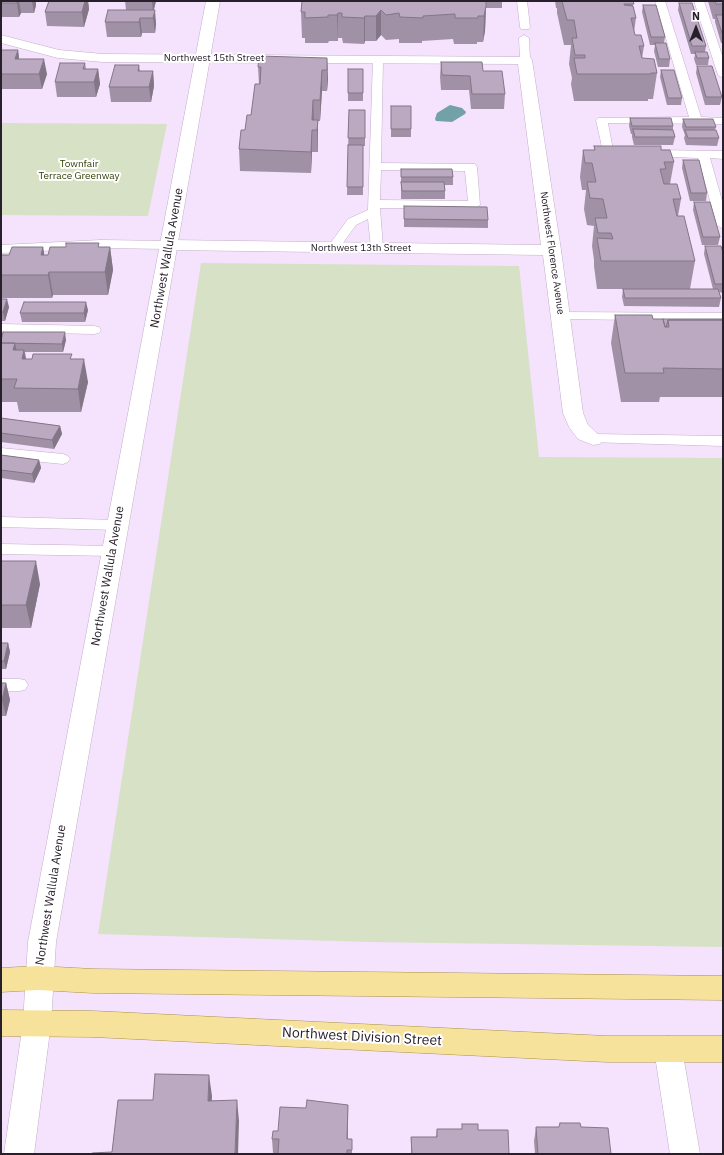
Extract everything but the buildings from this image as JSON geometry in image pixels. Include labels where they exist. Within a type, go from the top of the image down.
[{"type":"main road","points":[[1,980],[38,978],[109,981],[723,988]]},
{"type":"main road","name":"Northwest Division Street","points":[[1,1023],[101,1024],[607,1049],[723,1049]]},
{"type":"street","name":"Northwest Wallula Avenue","points":[[19,1154],[36,1023],[38,978],[42,942],[213,1]]},
{"type":"street","name":"Northwest 15th Street","points":[[1,39],[58,54],[80,57],[525,60]]},
{"type":"street","name":"Northwest Florence Avenue","points":[[525,60],[573,413],[579,427],[585,434],[593,439]]},
{"type":"street","name":"Northwest 13th Street","points":[[169,245],[552,250]]},
{"type":"street","points":[[668,1049],[685,1154]]},
{"type":"lane","points":[[522,1],[525,60]]},
{"type":"lane","points":[[660,1],[696,121]]},
{"type":"lane","points":[[699,1],[723,75]]},
{"type":"lane","points":[[377,248],[374,208],[378,60]]},
{"type":"lane","points":[[723,121],[602,120],[608,154],[723,155]]},
{"type":"lane","points":[[703,155],[723,225]]},
{"type":"lane","points":[[334,248],[352,222],[374,208],[474,206],[471,166],[375,166]]},
{"type":"lane","points":[[1,250],[100,244],[169,245]]},
{"type":"lane","points":[[561,316],[723,317]]},
{"type":"lane","points":[[1,328],[94,330]]},
{"type":"lane","points":[[593,439],[723,440]]},
{"type":"lane","points":[[1,453],[63,459]]},
{"type":"lane","points":[[1,522],[118,525]]},
{"type":"lane","points":[[1,549],[113,551]]},
{"type":"lane","points":[[1,685],[19,685]]},
{"type":"green space","name":"Townfair Terrace Greenway","points":[[1,123],[167,124],[148,216],[1,215]]},
{"type":"green space","points":[[201,263],[519,266],[539,457],[723,458],[723,947],[371,942],[98,934]]},
{"type":"shaded area","points":[[450,105],[462,108],[466,112],[465,114],[452,122],[436,121],[435,119],[437,113]]}]
